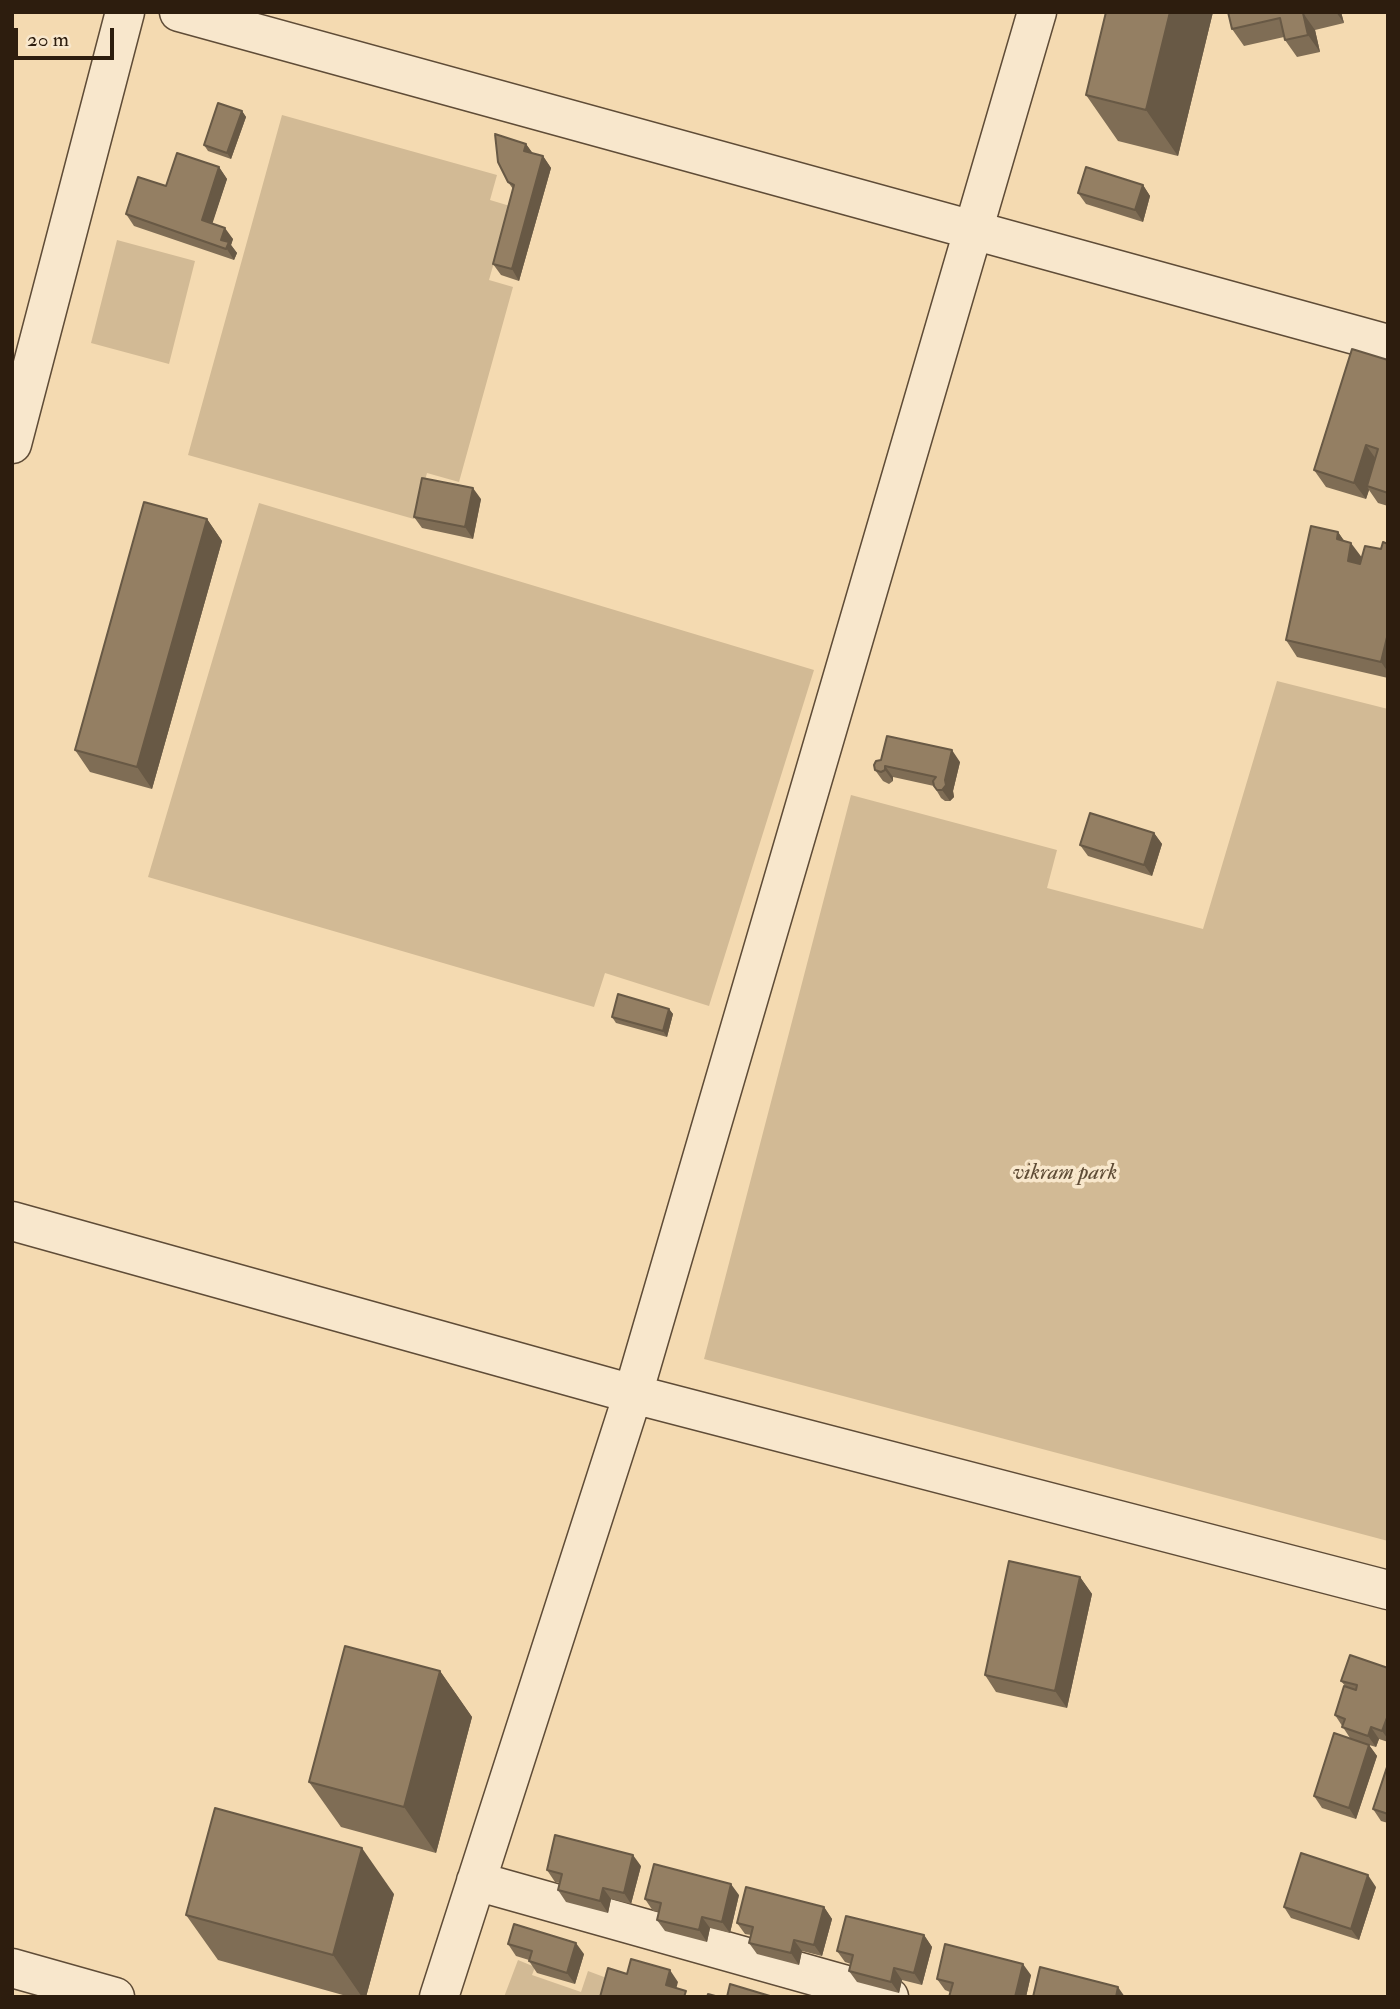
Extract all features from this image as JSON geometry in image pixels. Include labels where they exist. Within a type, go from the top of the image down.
[{"type":"street","points":[[12,444],[125,12]]},
{"type":"street","points":[[179,12],[1388,344]]},
{"type":"street","points":[[439,1997],[633,1394],[1037,12]]},
{"type":"street","points":[[12,1222],[633,1394],[1388,1590]]},
{"type":"street","points":[[477,1881],[889,1997]]},
{"type":"street","points":[[12,1968],[115,1997]]},
{"type":"green space","points":[[282,115],[497,175],[490,200],[510,206],[489,280],[513,287],[459,482],[427,473],[414,519],[188,455]]},
{"type":"green space","points":[[117,240],[195,261],[169,364],[91,343]]},
{"type":"green space","points":[[259,503],[814,670],[709,1006],[605,973],[594,1007],[148,877]]},
{"type":"green space","name":"vikram park","points":[[1277,681],[1388,709],[1388,1541],[704,1359],[851,795],[1057,850],[1047,888],[1203,929]]},
{"type":"green space","points":[[518,1960],[535,1967],[532,1975],[581,1992],[588,1971],[612,1980],[606,1997],[504,1997]]},
{"type":"building","points":[[1106,12],[1170,12],[1146,110],[1086,95]]},
{"type":"building","points":[[1228,12],[1307,12],[1303,13],[1308,35],[1285,40],[1280,18],[1232,29]]},
{"type":"building","points":[[218,103],[242,111],[227,153],[204,145]]},
{"type":"building","points":[[495,134],[526,144],[524,151],[543,156],[512,269],[493,264],[514,185],[508,182],[498,162]]},
{"type":"building","points":[[177,153],[219,167],[202,220],[225,228],[221,240],[229,242],[226,249],[126,214],[138,177],[166,186]]},
{"type":"building","points":[[1086,167],[1143,185],[1135,210],[1078,193]]},
{"type":"building","points":[[1352,349],[1388,360],[1388,493],[1367,486],[1378,449],[1366,445],[1354,483],[1314,470]]},
{"type":"building","points":[[422,478],[473,488],[465,527],[414,517]]},
{"type":"building","points":[[144,502],[207,519],[137,767],[75,750]]},
{"type":"building","points":[[1311,526],[1338,532],[1337,539],[1351,543],[1348,561],[1360,564],[1365,546],[1381,549],[1383,542],[1388,544],[1388,633],[1381,662],[1286,640]]},
{"type":"building","points":[[887,736],[952,750],[946,785],[942,790],[937,790],[934,786],[936,777],[885,766],[885,770],[881,772],[875,770],[874,765],[881,760]]},
{"type":"building","points":[[1090,813],[1154,833],[1144,865],[1080,845]]},
{"type":"building","points":[[618,994],[669,1009],[663,1031],[612,1017]]},
{"type":"building","points":[[1009,1561],[1080,1577],[1055,1691],[985,1675]]},
{"type":"building","points":[[345,1646],[440,1671],[404,1807],[309,1782]]},
{"type":"building","points":[[1350,1655],[1388,1668],[1388,1715],[1382,1731],[1371,1727],[1368,1736],[1342,1727],[1345,1719],[1335,1715],[1344,1686],[1356,1690],[1357,1685],[1341,1681]]},
{"type":"building","points":[[1334,1733],[1369,1745],[1349,1808],[1314,1796]]},
{"type":"building","points":[[1388,1764],[1388,1814],[1373,1809]]},
{"type":"building","points":[[215,1808],[362,1848],[333,1955],[186,1915]]},
{"type":"building","points":[[555,1835],[633,1855],[624,1893],[603,1888],[600,1901],[558,1890],[562,1874],[547,1870]]},
{"type":"building","points":[[1301,1853],[1368,1875],[1351,1929],[1284,1907]]},
{"type":"building","points":[[654,1864],[731,1884],[722,1922],[702,1917],[699,1930],[657,1920],[661,1903],[645,1899]]},
{"type":"building","points":[[746,1887],[824,1907],[814,1945],[794,1940],[791,1953],[749,1943],[753,1927],[737,1923]]},
{"type":"building","points":[[846,1916],[924,1935],[914,1973],[894,1968],[891,1982],[849,1971],[853,1955],[837,1951]]},
{"type":"building","points":[[514,1924],[576,1943],[567,1973],[529,1961],[532,1951],[508,1944]]},
{"type":"building","points":[[945,1944],[1023,1964],[1015,1997],[949,1997],[953,1983],[937,1979]]},
{"type":"building","points":[[631,1959],[670,1970],[666,1985],[686,1991],[684,1997],[600,1997],[608,1968],[627,1974]]},
{"type":"building","points":[[1040,1967],[1118,1987],[1116,1997],[1033,1997]]},
{"type":"building","points":[[730,1984],[770,1996],[770,1997],[727,1997]]}]
